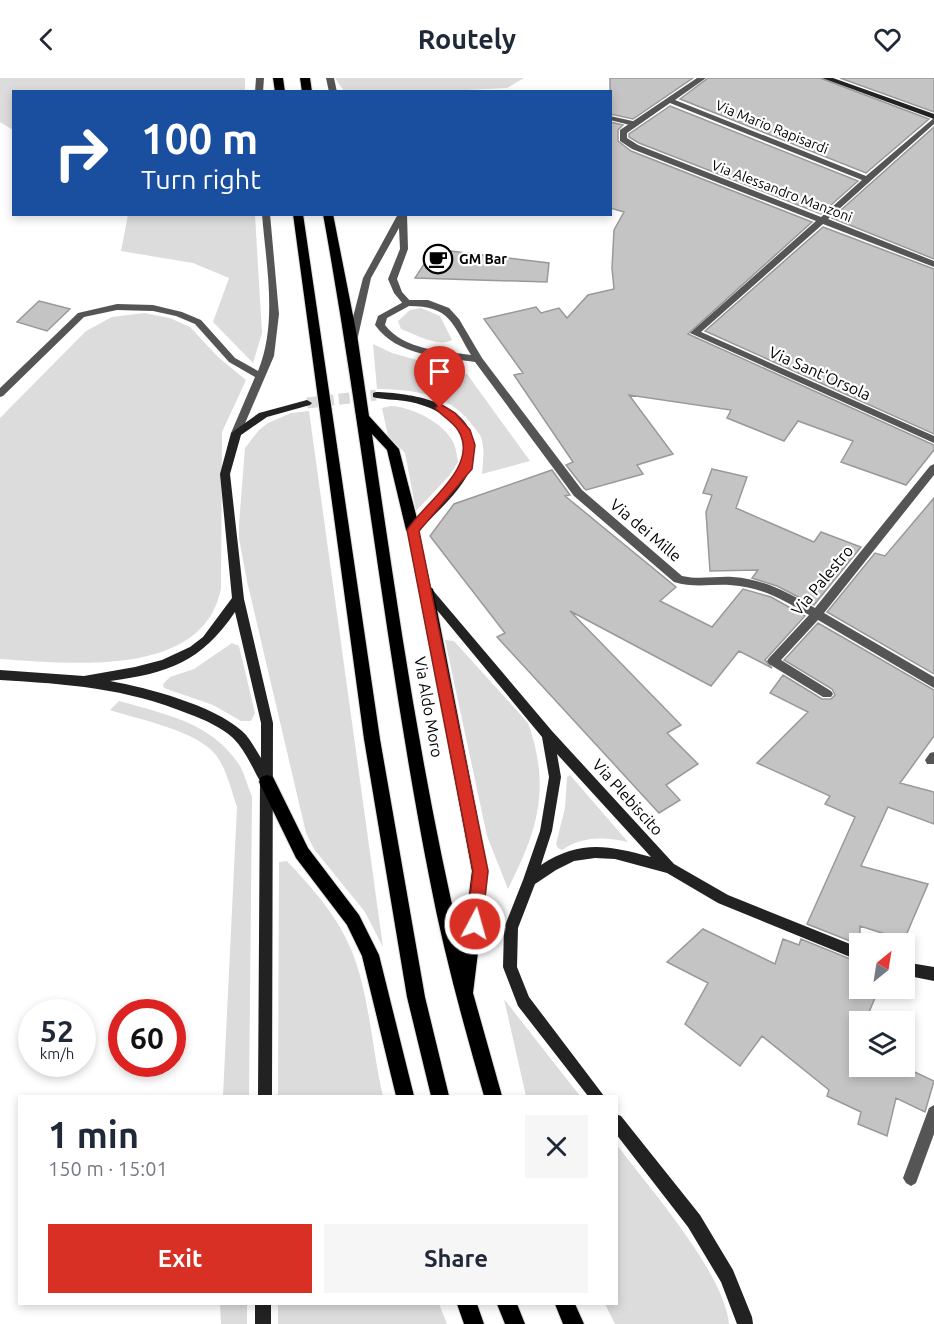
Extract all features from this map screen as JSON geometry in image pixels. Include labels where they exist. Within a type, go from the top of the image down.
[{"type":"main road","points":[[826,78],[934,119]]},
{"type":"main road","points":[[297,216],[372,739],[416,997],[440,1095]]},
{"type":"main road","name":"Via Aldo Moro","points":[[328,216],[352,341],[361,416],[437,877],[465,997],[493,1095]]},
{"type":"main road","points":[[376,395],[401,395],[440,408],[451,415],[464,430],[469,445],[466,469],[413,530]]},
{"type":"main road","points":[[265,1095],[267,723],[238,599],[225,474],[236,433],[263,415],[307,403]]},
{"type":"main road","points":[[361,416],[393,449],[426,589],[480,871],[465,997]]},
{"type":"main road","name":"Via Plebiscito","points":[[426,589],[548,735],[669,868],[723,899],[849,951]]},
{"type":"main road","points":[[80,680],[147,670],[172,662],[206,640],[238,599]]},
{"type":"main road","points":[[0,675],[80,680],[147,695],[189,708],[212,718],[237,734],[267,782],[302,853],[353,920],[370,955],[405,1095]]},
{"type":"main road","points":[[548,735],[555,777],[554,787],[546,831],[511,928],[510,967],[523,1001],[596,1095]]},
{"type":"main road","points":[[530,880],[572,856],[595,852],[628,856],[669,868]]},
{"type":"main road","points":[[915,970],[934,974]]},
{"type":"main road","points":[[618,1124],[694,1221],[727,1276],[745,1324]]},
{"type":"main road","points":[[263,1305],[263,1324]]},
{"type":"main road","points":[[467,1305],[474,1324]]},
{"type":"main road","points":[[507,1305],[515,1324]]},
{"type":"main road","points":[[565,1305],[574,1324]]},
{"type":"street","points":[[612,118],[634,124],[702,78]]},
{"type":"street","name":"Via Mario Rapisardi","points":[[668,100],[866,179]]},
{"type":"street","points":[[819,220],[934,119]]},
{"type":"street","name":"Via Alessandro Manzoni","points":[[634,124],[622,132],[622,139],[635,147],[934,264]]},
{"type":"street","points":[[236,433],[269,356],[274,314],[266,216]]},
{"type":"street","points":[[352,341],[367,278],[402,216]]},
{"type":"street","points":[[403,216],[404,252],[392,273],[393,285],[407,303],[382,315],[380,325],[384,334],[396,342],[438,353],[477,359]]},
{"type":"street","name":"Via Sant'Orsola","points":[[819,220],[695,333],[934,440]]},
{"type":"street","name":"Via dei Mille","points":[[407,303],[428,303],[446,310],[454,319],[477,359],[578,493],[678,579],[694,584],[727,581],[756,584],[777,591],[934,682]]},
{"type":"street","points":[[0,394],[81,315],[117,307],[153,308],[179,314],[198,322],[232,360],[260,376]]},
{"type":"street","name":"Via Palestro","points":[[827,694],[773,661],[817,614],[934,468]]},
{"type":"street","points":[[911,1178],[934,1113]]},
{"type":"shaded area","points":[[0,78],[245,78],[245,90],[12,90],[12,129],[0,122]]},
{"type":"shaded area","points":[[335,78],[524,78],[507,88],[343,90]]},
{"type":"shaded area","points":[[128,216],[255,216],[262,333],[253,363],[213,322],[229,278],[193,263],[121,251]]},
{"type":"shaded area","points":[[421,308],[440,316],[452,340],[433,341],[401,329],[398,321],[410,310]]},
{"type":"shaded area","points":[[144,313],[170,318],[190,327],[218,357],[246,380],[222,432],[221,588],[209,618],[189,638],[162,652],[130,660],[61,663],[0,659],[0,418],[86,331],[112,317]]},
{"type":"shaded area","points":[[373,344],[392,353],[467,374],[530,461],[482,474],[481,437],[461,413],[440,399],[428,395],[403,390],[377,389]]},
{"type":"shaded area","points":[[391,406],[408,409],[436,423],[450,436],[456,450],[458,462],[450,475],[416,511],[405,453],[388,436],[382,408]]},
{"type":"shaded area","points":[[309,411],[383,947],[365,912],[314,849],[306,833],[239,539],[245,448],[259,430],[268,423],[291,413]]},
{"type":"shaded area","points":[[445,640],[454,641],[528,723],[535,746],[539,768],[538,808],[527,847],[508,889],[487,836]]},
{"type":"shaded area","points":[[232,643],[239,646],[255,713],[251,721],[241,721],[213,705],[164,688],[163,684],[170,677],[194,669]]},
{"type":"shaded area","points":[[119,701],[187,722],[202,730],[229,751],[245,777],[252,797],[249,1095],[223,1095],[237,807],[231,787],[220,761],[207,746],[182,732],[110,710]]},
{"type":"shaded area","points":[[570,775],[628,842],[594,839],[578,842],[562,850],[558,848],[556,844],[565,808],[567,777]]},
{"type":"shaded area","points":[[287,861],[314,891],[330,912],[350,947],[362,982],[383,1095],[278,1095],[279,862]]},
{"type":"shaded area","points":[[504,999],[579,1095],[526,1095]]},
{"type":"shaded area","points":[[618,1146],[700,1256],[724,1303],[729,1324],[615,1324],[606,1305],[618,1305]]},
{"type":"shaded area","points":[[220,1305],[247,1305],[247,1324],[221,1324]]},
{"type":"shaded area","points":[[278,1305],[439,1305],[447,1324],[278,1324]]},
{"type":"building","points":[[610,78],[693,78],[633,119],[612,114],[612,90],[610,90]]},
{"type":"building","points":[[708,78],[820,78],[929,119],[866,173],[680,99]]},
{"type":"building","points":[[840,78],[934,78],[934,112]]},
{"type":"building","points":[[670,106],[858,181],[821,214],[639,143],[629,137],[629,134]]},
{"type":"building","points":[[612,122],[623,125],[618,130],[618,141],[631,151],[812,222],[688,334],[934,445],[934,450],[906,485],[841,462],[853,441],[798,421],[784,441],[727,418],[731,410],[629,395],[673,454],[637,465],[643,474],[586,490],[566,465],[573,462],[514,375],[523,373],[484,319],[536,307],[541,313],[559,308],[567,318],[588,295],[614,289],[612,268],[614,230],[624,212],[612,209]]},
{"type":"building","points":[[934,127],[934,259],[832,218]]},
{"type":"building","points":[[823,227],[934,269],[934,434],[705,331]]},
{"type":"building","points":[[434,249],[549,263],[547,282],[415,278]]},
{"type":"building","points":[[39,301],[70,309],[47,331],[17,322]]},
{"type":"building","points":[[712,469],[747,477],[736,508],[814,542],[821,532],[861,547],[814,605],[777,586],[752,578],[758,570],[710,571],[706,512],[712,495],[703,493]]},
{"type":"building","points":[[552,470],[570,495],[565,496],[676,587],[660,601],[712,627],[743,589],[771,597],[805,616],[765,660],[772,668],[739,651],[711,686],[570,611],[681,725],[667,733],[698,764],[666,785],[680,800],[659,813],[497,637],[505,633],[430,536],[454,504]]},
{"type":"building","points":[[934,498],[934,674],[827,612],[875,553],[885,556]]},
{"type":"building","points":[[818,623],[934,690],[934,736],[900,783],[934,792],[934,824],[888,807],[861,866],[928,884],[907,933],[882,933],[860,926],[860,933],[849,933],[849,941],[807,924],[855,817],[825,804],[830,796],[757,763],[808,712],[770,693],[783,675],[822,699],[831,699],[835,695],[832,689],[784,660]]},
{"type":"building","points":[[703,929],[775,964],[783,939],[799,945],[801,939],[849,959],[849,999],[874,999],[870,1011],[849,1011],[849,1077],[915,1077],[915,1072],[934,1081],[925,1112],[896,1098],[887,1136],[858,1124],[861,1112],[827,1096],[829,1090],[762,1036],[740,1066],[685,1024],[708,983],[667,962]]},
{"type":"tunnel","points":[[307,403],[376,395]]},
{"type":"place","name":"GM Bar","points":[[438,259]]},
{"type":"route","points":[[440,408],[451,415],[464,430],[469,445],[466,469],[413,530],[480,871],[475,924]]}]
